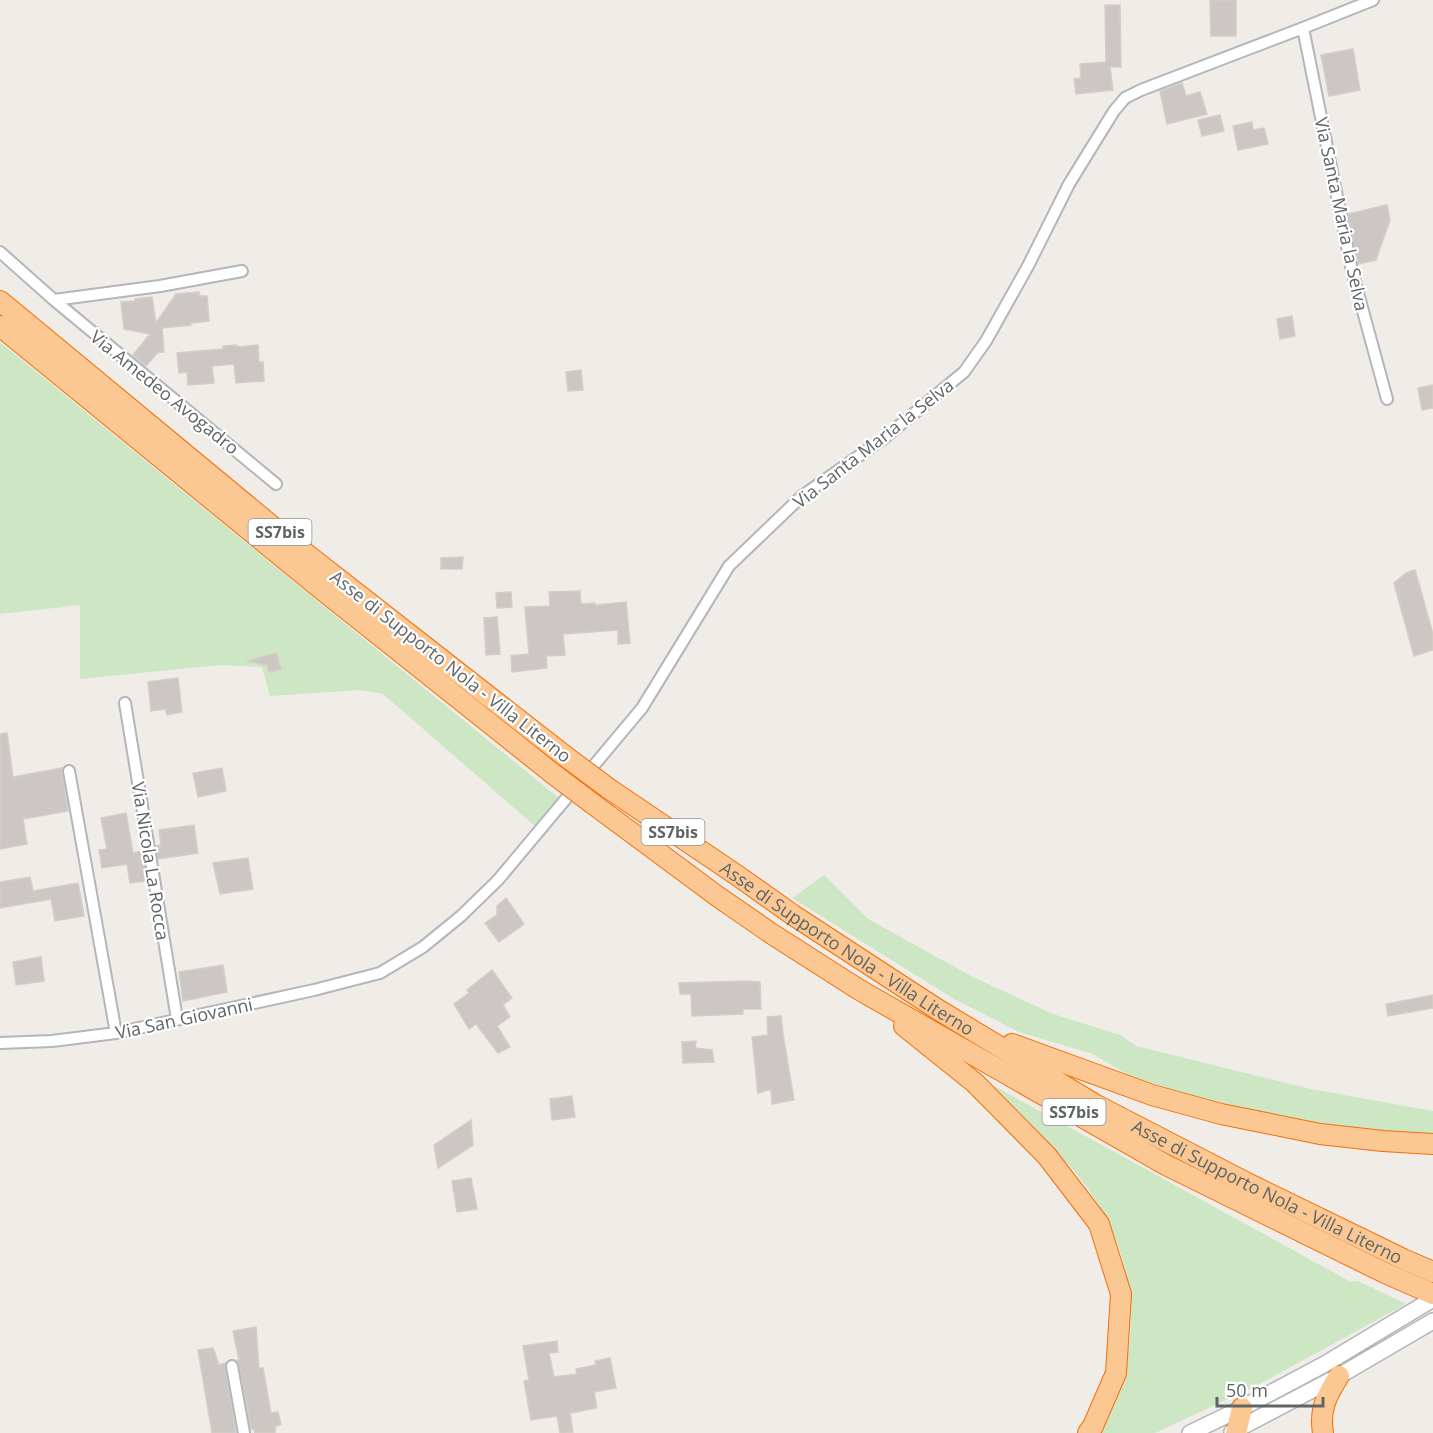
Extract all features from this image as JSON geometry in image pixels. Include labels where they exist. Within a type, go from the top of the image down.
[{"type":"highway","name":"Asse di Supporto Nola - Villa Literno","points":[[0,301],[296,546],[565,756],[793,915],[937,1009],[1096,1105],[1249,1184],[1433,1272]]},
{"type":"highway","name":"Asse di Supporto Nola - Villa Literno","points":[[0,326],[311,581],[552,773],[717,896],[772,934],[858,989],[1166,1165],[1385,1273],[1433,1294]]},
{"type":"highway","points":[[858,989],[975,1083],[1047,1156],[1099,1224],[1120,1294],[1116,1373],[1088,1433]]},
{"type":"highway","points":[[937,1009],[1011,1044],[1152,1095],[1221,1113],[1320,1134],[1433,1144]]},
{"type":"highway","points":[[1323,1433],[1322,1414],[1328,1394],[1339,1376]]},
{"type":"highway","points":[[1234,1432],[1242,1408]]},
{"type":"main road","points":[[1190,1433],[1325,1364],[1433,1299]]},
{"type":"main road","points":[[1234,1432],[1339,1376],[1433,1321]]},
{"type":"street","name":"Via Santa Maria la Selva","points":[[366,976],[380,973],[423,946],[461,916],[498,880],[642,708],[729,566],[801,496],[883,439],[964,372],[986,341],[1028,266],[1069,184],[1114,111],[1125,99],[1141,90],[1372,0]]},
{"type":"street","name":"Via Santa Maria la Selva","points":[[1303,28],[1352,271],[1387,399]]},
{"type":"street","name":"Via Amedeo Avogadro","points":[[0,252],[54,300],[276,484]]},
{"type":"street","points":[[54,300],[160,286],[242,271]]},
{"type":"street","name":"Via Nicola La Rocca","points":[[125,703],[177,1019]]},
{"type":"street","points":[[69,771],[117,1033]]},
{"type":"street","name":"Via San Giovanni","points":[[0,1043],[52,1041],[117,1033],[314,990],[366,976]]},
{"type":"street","points":[[232,1366],[244,1433]]},
{"type":"green space","points":[[0,342],[560,799],[536,827],[383,694],[360,690],[270,696],[262,667],[220,665],[80,679],[80,605],[0,614]]},
{"type":"green space","points":[[824,875],[868,919],[973,977],[1053,1014],[1120,1035],[1136,1046],[1311,1089],[1433,1111],[1433,1135],[1295,1120],[1200,1099],[1128,1075],[1093,1054],[1019,1032],[954,999],[792,898]]},
{"type":"green space","points":[[987,1082],[1351,1282],[1358,1281],[1406,1304],[1256,1386],[1155,1433],[1101,1433],[1116,1400],[1125,1367],[1130,1334],[1130,1301],[1125,1269],[1115,1237],[1100,1207],[1075,1173]]},
{"type":"building","points":[[1210,0],[1236,0],[1236,36],[1211,36]]},
{"type":"building","points":[[1105,5],[1120,5],[1121,67],[1110,67],[1113,90],[1076,94],[1074,79],[1081,78],[1080,64],[1106,62]]},
{"type":"building","points":[[1353,49],[1360,90],[1329,96],[1321,55]]},
{"type":"building","points":[[1182,83],[1186,96],[1200,92],[1207,114],[1167,124],[1160,91]]},
{"type":"building","points":[[1220,115],[1224,131],[1202,136],[1198,120]]},
{"type":"building","points":[[1252,122],[1253,130],[1264,128],[1268,144],[1238,150],[1233,126]]},
{"type":"building","points":[[1387,205],[1390,220],[1376,260],[1358,264],[1348,214]]},
{"type":"building","points":[[199,292],[200,296],[207,296],[209,321],[162,328],[164,352],[158,352],[146,366],[133,355],[150,334],[124,329],[121,302],[152,297],[156,323],[176,294]]},
{"type":"building","points":[[1292,316],[1295,336],[1280,339],[1277,319]]},
{"type":"building","points":[[237,345],[237,347],[258,345],[259,362],[263,362],[264,381],[236,383],[234,364],[212,366],[214,383],[188,385],[187,372],[179,373],[177,353],[223,349],[223,346]]},
{"type":"building","points":[[581,370],[583,390],[568,391],[566,372]]},
{"type":"building","points":[[1433,385],[1433,408],[1422,410],[1418,388]]},
{"type":"building","points":[[463,557],[462,569],[441,569],[441,558]]},
{"type":"building","points":[[1415,570],[1433,634],[1433,650],[1414,656],[1394,583],[1406,573]]},
{"type":"building","points":[[580,591],[581,604],[626,602],[630,643],[618,644],[618,630],[563,634],[565,655],[546,656],[547,668],[512,672],[511,656],[529,654],[525,607],[550,606],[549,592]]},
{"type":"building","points":[[511,592],[512,607],[497,608],[496,593]]},
{"type":"building","points":[[497,617],[500,654],[486,655],[484,618]]},
{"type":"building","points":[[276,653],[281,669],[269,672],[267,665],[247,661]]},
{"type":"building","points":[[178,678],[182,712],[167,715],[165,709],[151,711],[148,682]]},
{"type":"building","points":[[7,733],[13,777],[62,768],[68,811],[23,819],[27,844],[0,849],[0,734]]},
{"type":"building","points":[[222,768],[226,791],[198,797],[193,773]]},
{"type":"building","points":[[126,813],[133,853],[142,851],[146,881],[130,883],[127,864],[102,868],[99,850],[107,849],[101,818]]},
{"type":"building","points":[[194,825],[198,853],[158,859],[156,846],[161,845],[159,830]]},
{"type":"building","points":[[248,858],[253,889],[220,894],[213,863]]},
{"type":"building","points":[[30,877],[33,891],[78,883],[84,916],[55,921],[51,899],[0,908],[0,882]]},
{"type":"building","points":[[506,898],[524,924],[499,942],[485,923],[497,915],[497,906]]},
{"type":"building","points":[[41,957],[44,981],[16,985],[13,962]]},
{"type":"building","points":[[223,965],[227,992],[183,1001],[179,972]]},
{"type":"building","points":[[492,970],[512,998],[503,1005],[510,1017],[497,1026],[510,1047],[498,1053],[476,1024],[469,1029],[454,1004],[469,993],[467,990]]},
{"type":"building","points":[[760,982],[761,1009],[743,1009],[743,1014],[692,1016],[691,994],[680,994],[679,983]]},
{"type":"building","points":[[1433,995],[1433,1008],[1388,1016],[1386,1004]]},
{"type":"building","points":[[781,1016],[794,1100],[772,1104],[771,1089],[758,1093],[752,1037],[768,1035],[767,1017]]},
{"type":"building","points":[[696,1041],[695,1048],[712,1050],[714,1062],[683,1063],[682,1042]]},
{"type":"building","points":[[572,1096],[575,1117],[552,1120],[550,1099]]},
{"type":"building","points":[[471,1120],[473,1145],[438,1168],[434,1145]]},
{"type":"building","points":[[471,1178],[477,1209],[457,1212],[452,1181]]},
{"type":"building","points":[[256,1327],[259,1369],[263,1368],[271,1413],[278,1412],[281,1424],[275,1427],[275,1433],[255,1433],[254,1429],[251,1429],[237,1360],[239,1360],[233,1331]]},
{"type":"building","points":[[557,1341],[558,1352],[549,1353],[554,1377],[577,1374],[576,1369],[596,1365],[595,1361],[610,1358],[616,1388],[594,1392],[597,1408],[570,1413],[573,1432],[560,1433],[557,1416],[531,1420],[524,1381],[529,1380],[523,1346]]},
{"type":"building","points":[[213,1348],[219,1365],[225,1363],[236,1433],[212,1433],[198,1350]]}]
